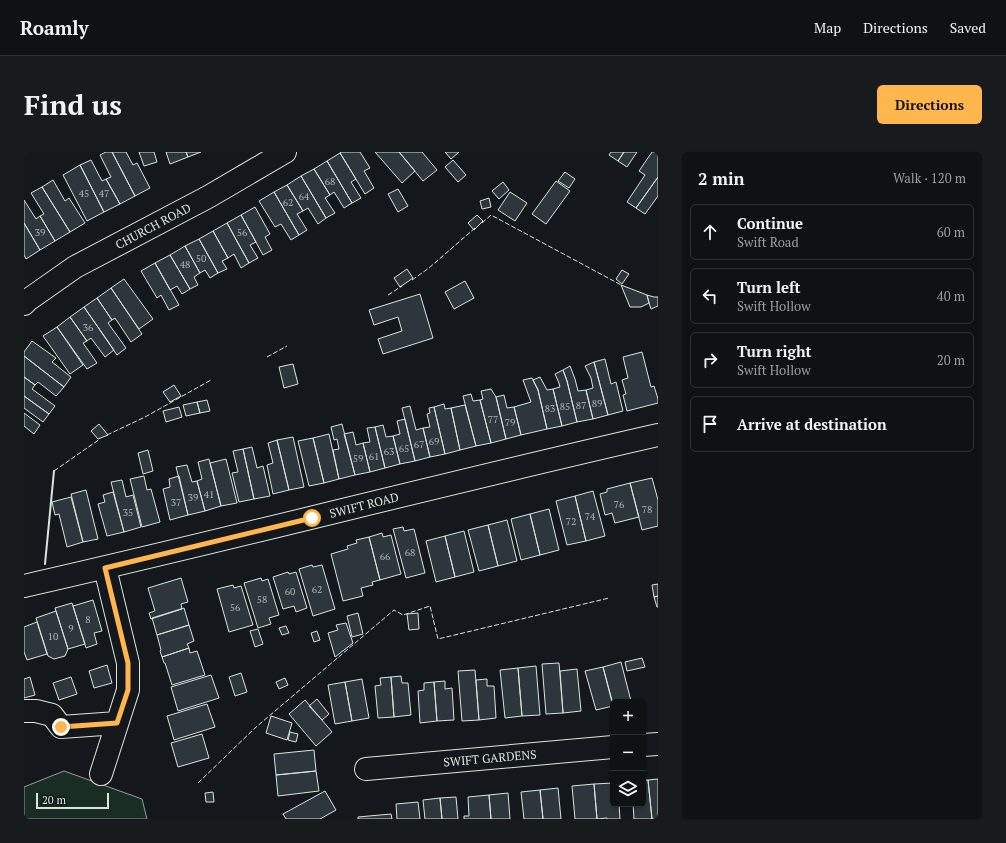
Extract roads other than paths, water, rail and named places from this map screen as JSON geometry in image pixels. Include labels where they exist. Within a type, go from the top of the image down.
[{"type":"street","name":"CHURCH ROAD","points":[[24,304],[75,267],[208,197],[285,152]]},
{"type":"street","name":"SWIFT ROAD","points":[[24,586],[105,568],[658,435]]},
{"type":"street","points":[[101,774],[128,690],[128,663],[105,568]]},
{"type":"street","points":[[24,711],[36,711],[52,715],[61,727],[117,723]]},
{"type":"street","points":[[646,745],[658,744]]},
{"type":"street","name":"SWIFT GARDENS","points":[[366,769],[610,747]]}]
